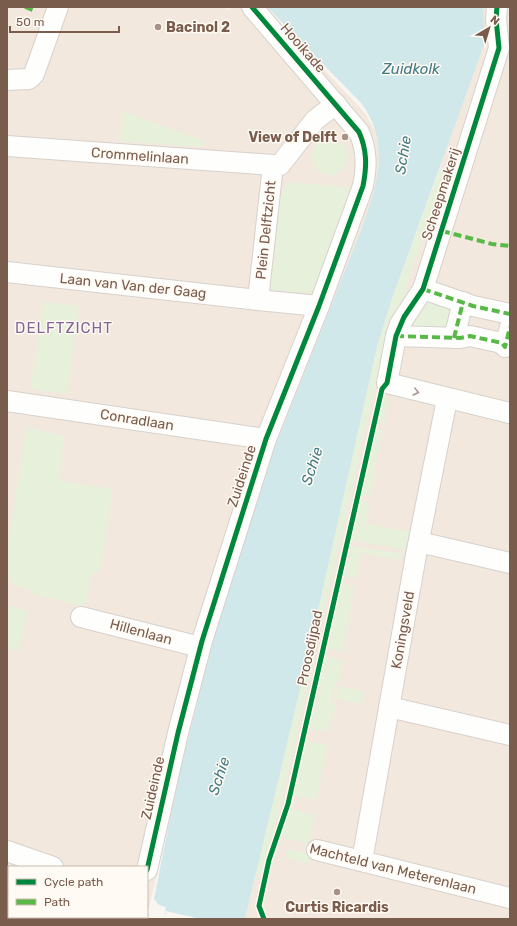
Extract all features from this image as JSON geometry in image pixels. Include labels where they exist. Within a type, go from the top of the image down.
[{"type":"street","points":[[7,80],[29,79],[34,74],[58,7]]},
{"type":"street","name":"Hooikade","points":[[252,7],[336,104]]},
{"type":"street","name":"Scheepmakerij","points":[[446,399],[387,383],[396,336],[404,317],[423,289],[499,48],[496,19],[497,7]]},
{"type":"street","name":"Plein Delftzicht","points":[[319,306],[258,300],[272,165],[280,165],[315,120],[336,104]]},
{"type":"street","name":"Zuideinde","points":[[148,866],[178,733],[200,647],[266,439],[319,306],[363,186],[366,172],[365,145],[358,132],[336,104]]},
{"type":"street","name":"Crommelinlaan","points":[[7,146],[272,165]]},
{"type":"street","name":"Laan van Van der Gaag","points":[[7,272],[258,300]]},
{"type":"street","points":[[423,289],[468,304],[510,314]]},
{"type":"street","points":[[454,338],[468,304]]},
{"type":"street","points":[[396,336],[454,338],[470,336],[501,345],[510,327]]},
{"type":"street","points":[[446,399],[510,414]]},
{"type":"street","name":"Koningsveld","points":[[362,861],[446,399]]},
{"type":"street","name":"Conradlaan","points":[[7,400],[266,439]]},
{"type":"street","points":[[419,542],[510,563]]},
{"type":"street","name":"Hillenlaan","points":[[81,617],[200,647]]},
{"type":"street","points":[[389,707],[510,735]]},
{"type":"street","name":"Machteld van Meterenlaan","points":[[318,850],[510,898]]},
{"type":"street","points":[[7,851],[50,866]]},
{"type":"shaded area","points":[[7,7],[225,7],[228,10],[232,7],[266,7],[365,113],[374,129],[379,147],[379,170],[375,194],[326,318],[197,703],[148,912],[148,866],[8,866],[8,918],[146,919],[7,919]]},
{"type":"shaded area","points":[[483,7],[510,7],[510,919],[245,919],[376,384],[442,162]]},
{"type":"green space","points":[[122,111],[204,141],[203,147],[120,141]]},
{"type":"green space","points":[[333,139],[343,144],[347,150],[347,164],[343,170],[337,174],[327,175],[317,170],[313,164],[312,154],[317,144],[323,140]]},
{"type":"green space","points":[[440,168],[447,171],[405,289],[413,292],[383,351],[281,804],[262,875],[255,873],[307,660],[377,347],[392,299]]},
{"type":"green space","points":[[287,182],[355,188],[316,294],[271,290],[276,221],[278,208]]},
{"type":"green space","points":[[422,299],[458,303],[451,336],[401,332]]},
{"type":"green space","points":[[43,302],[79,306],[67,394],[31,389]]},
{"type":"green space","points":[[384,397],[389,398],[384,423],[377,423]]},
{"type":"green space","points":[[26,427],[64,436],[59,481],[112,489],[105,544],[99,573],[93,572],[84,607],[31,593],[31,590],[11,584],[12,578],[7,577],[7,550]]},
{"type":"green space","points":[[377,429],[382,430],[371,496],[361,494]]},
{"type":"green space","points":[[360,501],[370,503],[366,524],[410,532],[407,550],[352,540]]},
{"type":"green space","points":[[352,546],[403,554],[402,560],[361,553],[356,578],[345,576]]},
{"type":"green space","points":[[342,584],[355,586],[343,652],[328,648]]},
{"type":"green space","points":[[7,605],[28,611],[18,651],[7,648]]},
{"type":"green space","points":[[326,657],[343,660],[339,682],[336,682],[331,703],[336,704],[328,732],[310,729]]},
{"type":"green space","points":[[338,686],[364,691],[363,704],[336,699]]},
{"type":"green space","points":[[306,741],[327,745],[317,799],[293,796]]},
{"type":"green space","points":[[290,809],[315,815],[309,845],[280,836]]},
{"type":"green space","points":[[287,849],[310,854],[308,864],[285,858]]},
{"type":"water","points":[[267,7],[483,7],[485,42],[392,299],[377,347],[307,660],[245,919],[164,919],[166,907],[159,905],[154,899],[177,783],[242,535],[263,477],[363,225],[377,179],[379,164],[379,149],[376,134],[371,119],[362,104]]},
{"type":"pier","points":[[166,911],[201,919],[164,919]]},
{"type":"marked path","points":[[25,7],[33,10]]},
{"type":"marked path","points":[[442,231],[492,244],[510,246]]},
{"type":"marked path","points":[[423,289],[473,306],[510,314]]},
{"type":"marked path","points":[[454,338],[463,302]]},
{"type":"marked path","points":[[396,336],[460,338],[470,336],[502,343],[505,347],[510,327]]},
{"type":"cycle path","points":[[148,866],[178,733],[202,641],[266,439],[319,306],[363,186],[365,172],[366,158],[364,145],[359,132],[252,7]]},
{"type":"cycle path","name":"Proosdijpad","points":[[264,919],[259,906],[269,860],[288,804],[382,389],[387,383],[396,336],[404,317],[423,289],[499,48],[496,19],[497,7]]},
{"type":"place","name":"Bacinol 2","points":[[158,27]]},
{"type":"place","name":"View of Delft","points":[[345,137]]},
{"type":"place","name":"Curtis Ricardis","points":[[337,892]]},
{"type":"district","name":"DELFTZICHT","points":[[64,328]]},
{"type":"water label","name":"Zuidkolk","points":[[411,69]]},
{"type":"water label","name":"Schie","points":[[403,155]]},
{"type":"water label","name":"Schie","points":[[312,466]]},
{"type":"water label","name":"Schie","points":[[219,776]]}]
